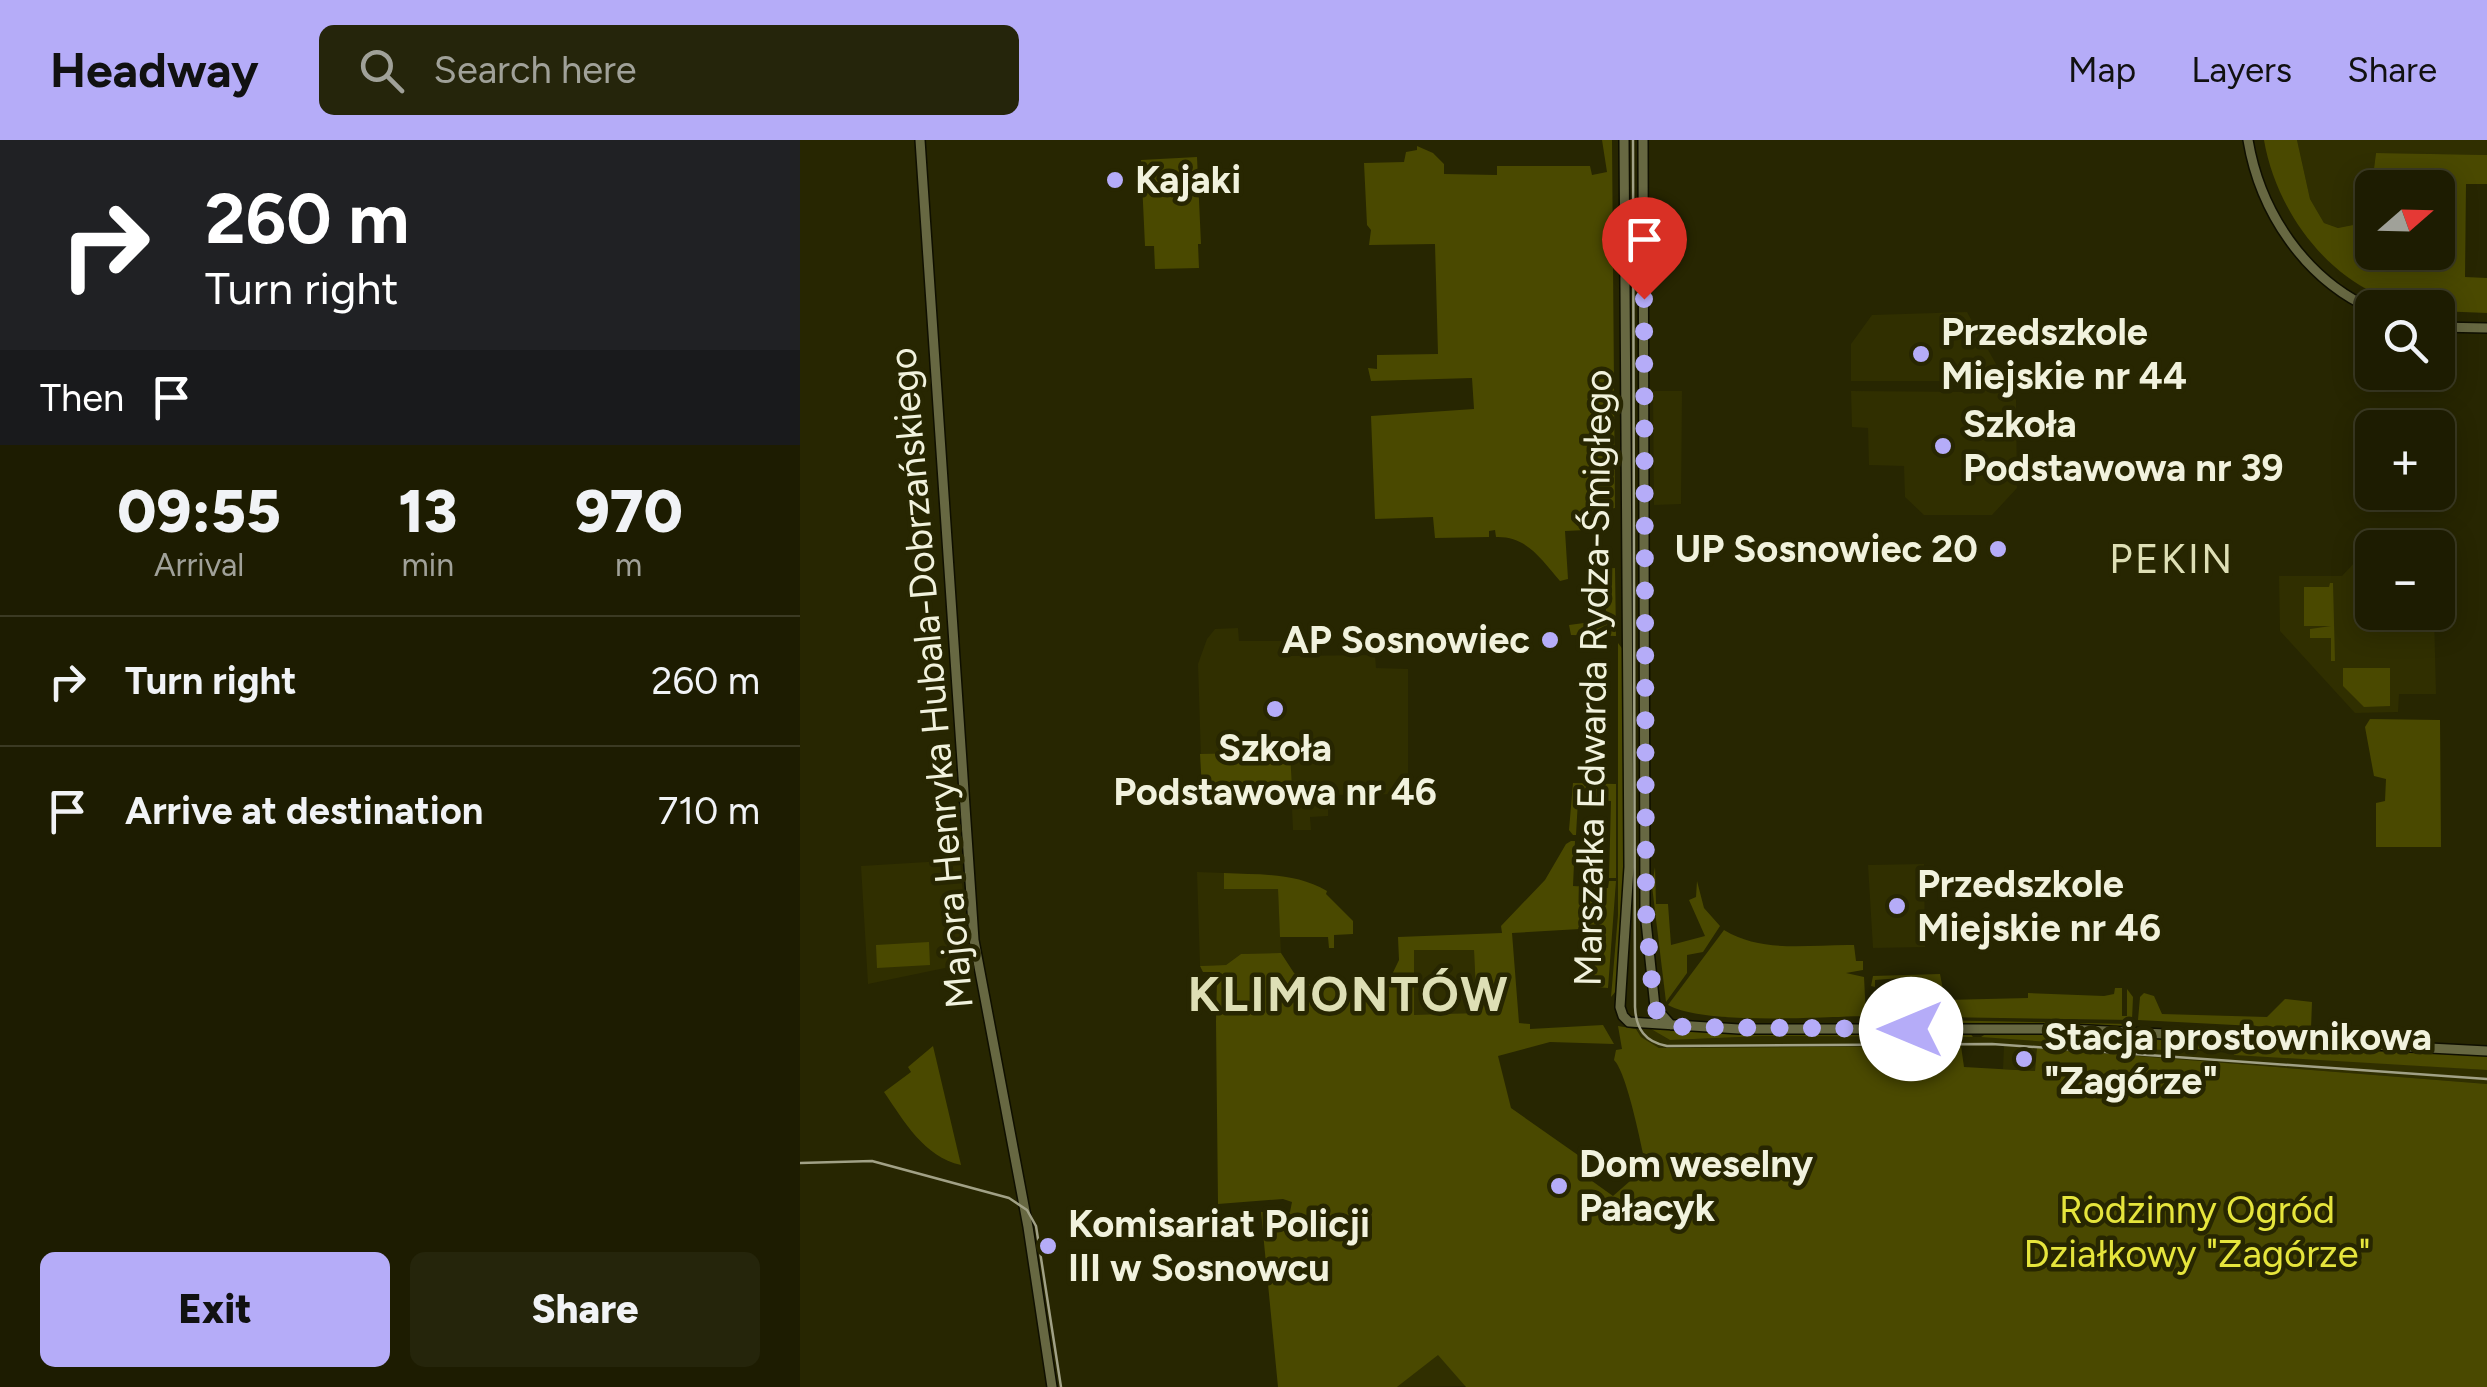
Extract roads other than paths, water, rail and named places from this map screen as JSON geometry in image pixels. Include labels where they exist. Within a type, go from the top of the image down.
[{"type":"street","name":"Majora Henryka Hubala-Dobrzańskiego","points":[[920,140],[974,940],[1026,1217],[1052,1387]]},
{"type":"street","name":"Marszałka Edwarda Rydza-Śmigłego","points":[[1624,140],[1629,867],[1620,1007],[1622,1016],[1630,1022],[1672,1026]]},
{"type":"street","name":"Marszałka Edwarda Rydza-Śmigłego","points":[[1643,140],[1645,865],[1654,1008],[1672,1026]]},
{"type":"street","points":[[2248,140],[2260,183],[2293,246],[2338,290],[2355,299]]},
{"type":"street","points":[[2455,327],[2487,328]]},
{"type":"street","name":"Marszałka Edwarda Rydza-Śmigłego","points":[[1642,1022],[1654,1008]]},
{"type":"street","points":[[1672,1026],[2069,1028],[2487,1050]]},
{"type":"tram line","points":[[1633,140],[1635,1007],[1643,1033],[1667,1046],[1992,1044],[2487,1079]]},
{"type":"tram line","points":[[800,1163],[872,1161],[1009,1198],[1027,1210],[1036,1226],[1061,1387]]},
{"type":"place","name":"Kajaki","points":[[1115,180]]},
{"type":"place","name":"Przedszkole Miejskie nr 44","points":[[1921,354]]},
{"type":"place","name":"Szkoła Podstawowa nr 39","points":[[1943,446]]},
{"type":"place","name":"UP Sosnowiec 20","points":[[1998,549]]},
{"type":"place","name":"AP Sosnowiec","points":[[1550,640]]},
{"type":"place","name":"Szkoła Podstawowa nr 46","points":[[1275,709]]},
{"type":"place","name":"Przedszkole Miejskie nr 46","points":[[1897,906]]},
{"type":"place","name":"Stacja prostownikowa \"Zagórze\"","points":[[2024,1059]]},
{"type":"place","name":"Dom weselny Pałacyk","points":[[1559,1186]]},
{"type":"place","name":"Komisariat Policji III w Sosnowcu","points":[[1048,1246]]},
{"type":"district","name":"PEKIN","points":[[2172,559]]},
{"type":"district","name":"KLIMONTÓW","points":[[1349,994]]},
{"type":"park label","name":"Rodzinny Ogród Działkowy \"Zagórze\"","points":[[2197,1232]]}]
